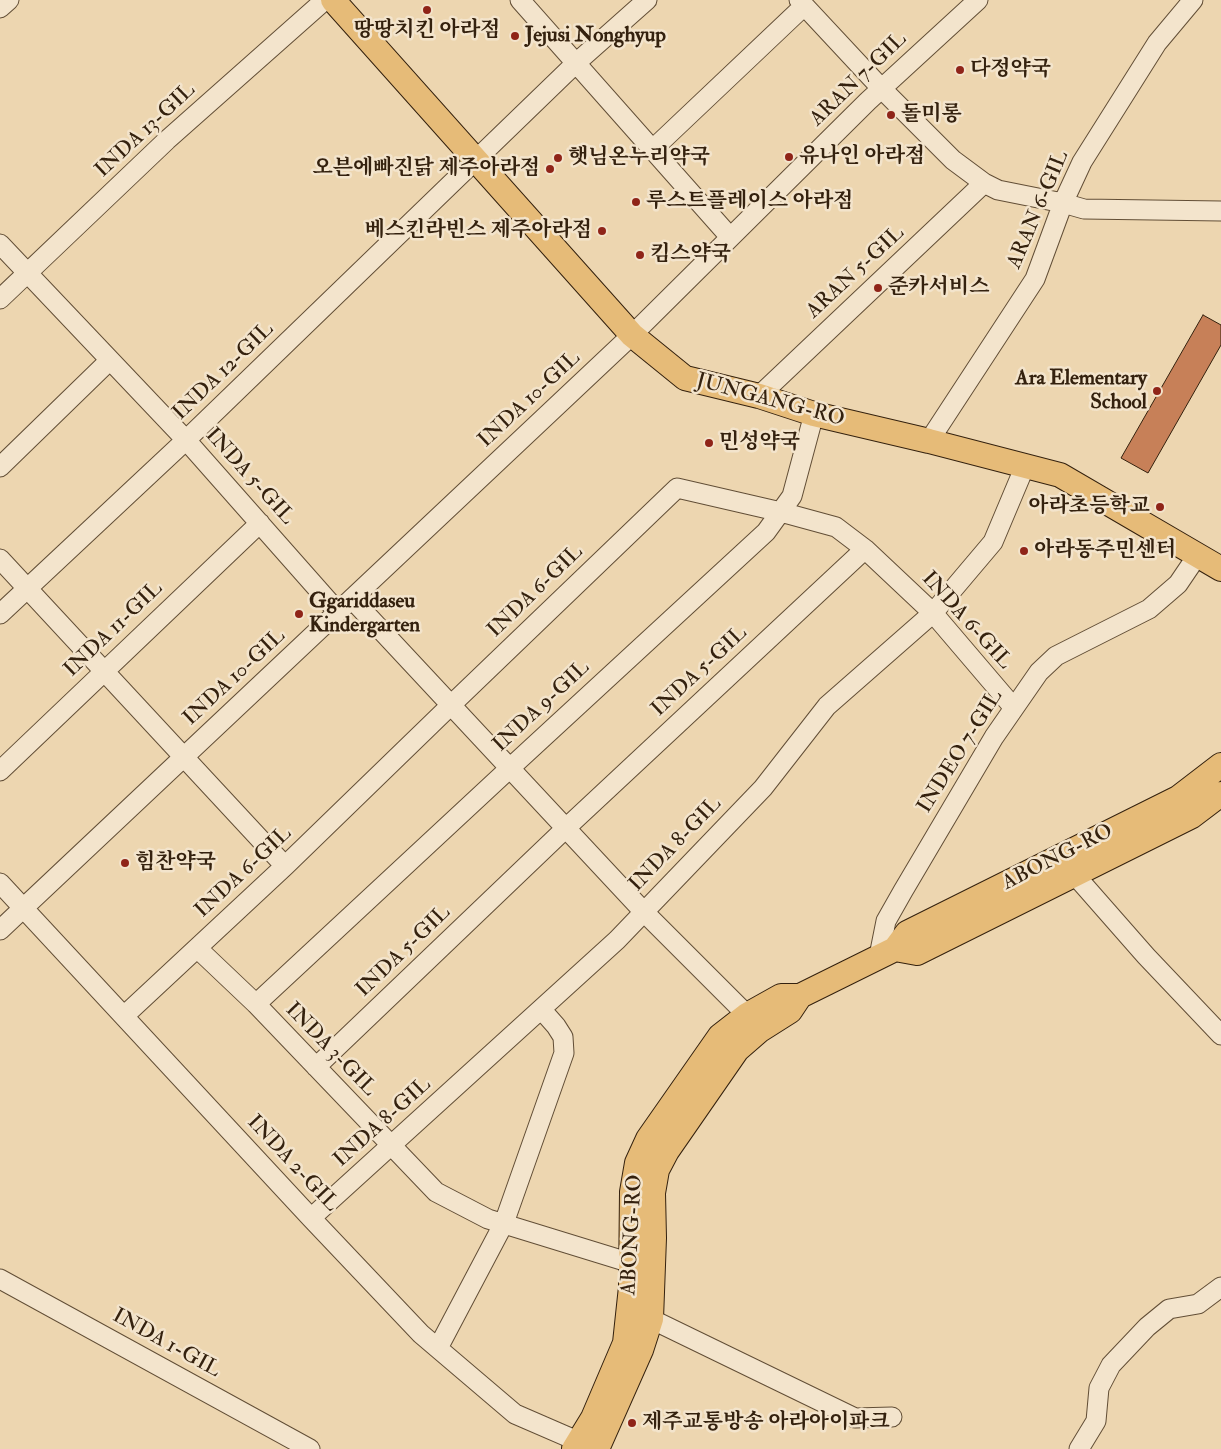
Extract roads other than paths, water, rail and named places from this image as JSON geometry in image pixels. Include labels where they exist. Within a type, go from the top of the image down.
[{"type":"main road","name":"JUNGANG-RO","points":[[332,0],[632,335],[685,378],[758,396],[814,414],[1060,475],[1221,569]]},
{"type":"main road","name":"ABONG-RO","points":[[586,1447],[641,1350],[651,1318],[632,1192],[637,1163],[648,1140],[720,1036],[747,1015],[781,996],[800,996],[887,952],[907,933],[1178,798],[1221,765]]},
{"type":"main road","name":"ABONG-RO","points":[[887,952],[917,953],[1192,816],[1221,794]]},
{"type":"main road","name":"ABONG-RO","points":[[586,1447],[593,1418],[625,1343],[631,1288],[654,1238],[653,1193],[657,1170],[667,1151],[737,1050],[760,1030],[790,1011],[800,996]]},
{"type":"street","points":[[0,8],[9,0]]},
{"type":"street","name":"INDA 13-GIL","points":[[0,299],[167,140],[325,0]]},
{"type":"street","points":[[520,0],[730,237]]},
{"type":"street","name":"INDA 12-GIL","points":[[0,614],[186,440],[576,63],[647,0]]},
{"type":"street","name":"ARAN 7-GIL","points":[[632,335],[881,88],[978,0]]},
{"type":"street","name":"ARAN 6-GIL","points":[[929,441],[1035,279],[1082,162],[1157,43],[1193,0]]},
{"type":"street","points":[[652,150],[801,3],[881,88],[953,160],[984,183],[998,190],[1064,203],[1084,209],[1221,210]]},
{"type":"street","name":"ARAN 5-GIL","points":[[758,396],[984,183]]},
{"type":"street","name":"INDA 5-GIL","points":[[0,244],[186,440],[260,523],[451,705],[644,912],[747,1015]]},
{"type":"street","name":"INDA 10-GIL","points":[[0,930],[632,335]]},
{"type":"street","points":[[0,467],[110,360]]},
{"type":"street","name":"INDA 9-GIL","points":[[256,1004],[766,532],[792,496],[814,414]]},
{"type":"street","name":"INDA 8-GIL","points":[[311,1218],[617,940],[762,788],[827,706],[933,613],[992,542],[1025,466]]},
{"type":"street","name":"INDA 6-GIL","points":[[124,1016],[286,866],[677,488],[836,527],[866,549],[933,613],[1014,708]]},
{"type":"street","name":"INDA 11-GIL","points":[[0,771],[260,523]]},
{"type":"street","name":"INDA 5-GIL","points":[[316,1067],[566,828],[866,549]]},
{"type":"street","name":"INDEO 7-GIL","points":[[887,952],[886,921],[994,737],[1039,672],[1056,656],[1073,646],[1149,609],[1178,584],[1197,556]]},
{"type":"street","points":[[0,560],[183,758],[286,866]]},
{"type":"street","points":[[1074,874],[1146,956],[1221,1035]]},
{"type":"street","name":"INDA 2-GIL","points":[[0,883],[421,1334],[515,1414],[586,1447]]},
{"type":"street","name":"INDA 3-GIL","points":[[197,948],[256,1004],[436,1192],[488,1219],[642,1262]]},
{"type":"street","points":[[438,1348],[504,1224],[564,1053],[563,1037],[541,1009]]},
{"type":"street","name":"INDA 1-GIL","points":[[0,1279],[310,1449]]},
{"type":"street","points":[[1079,1449],[1096,1421],[1099,1388],[1111,1366],[1147,1327],[1169,1309],[1198,1304],[1221,1287]]},
{"type":"street","points":[[651,1318],[854,1418],[892,1417]]},
{"type":"place","name":"땅땅치킨 아라점","points":[[427,10]]},
{"type":"place","name":"Jejusi Nonghyup","points":[[515,36]]},
{"type":"place","name":"다정약국","points":[[960,70]]},
{"type":"place","name":"돌미롱","points":[[891,115]]},
{"type":"place","name":"유나인 아라점","points":[[789,157]]},
{"type":"place","name":"햇님온누리약국","points":[[558,158]]},
{"type":"place","name":"오븐에빠진닭 제주아라점","points":[[550,169]]},
{"type":"place","name":"루스트플레이스 아라점","points":[[636,202]]},
{"type":"place","name":"베스킨라빈스 제주아라점","points":[[602,231]]},
{"type":"place","name":"킴스약국","points":[[640,255]]},
{"type":"place","name":"준카서비스","points":[[878,288]]},
{"type":"place","name":"Ara Elementary School","points":[[1157,391]]},
{"type":"place","name":"민성약국","points":[[709,443]]},
{"type":"place","name":"아라초등학교","points":[[1160,507]]},
{"type":"place","name":"아라동주민센터","points":[[1024,551]]},
{"type":"place","name":"Ggariddaseu Kindergarten","points":[[299,614]]},
{"type":"place","name":"힘찬약국","points":[[125,863]]},
{"type":"place","name":"제주교통방송 아라아이파크","points":[[632,1423]]}]
